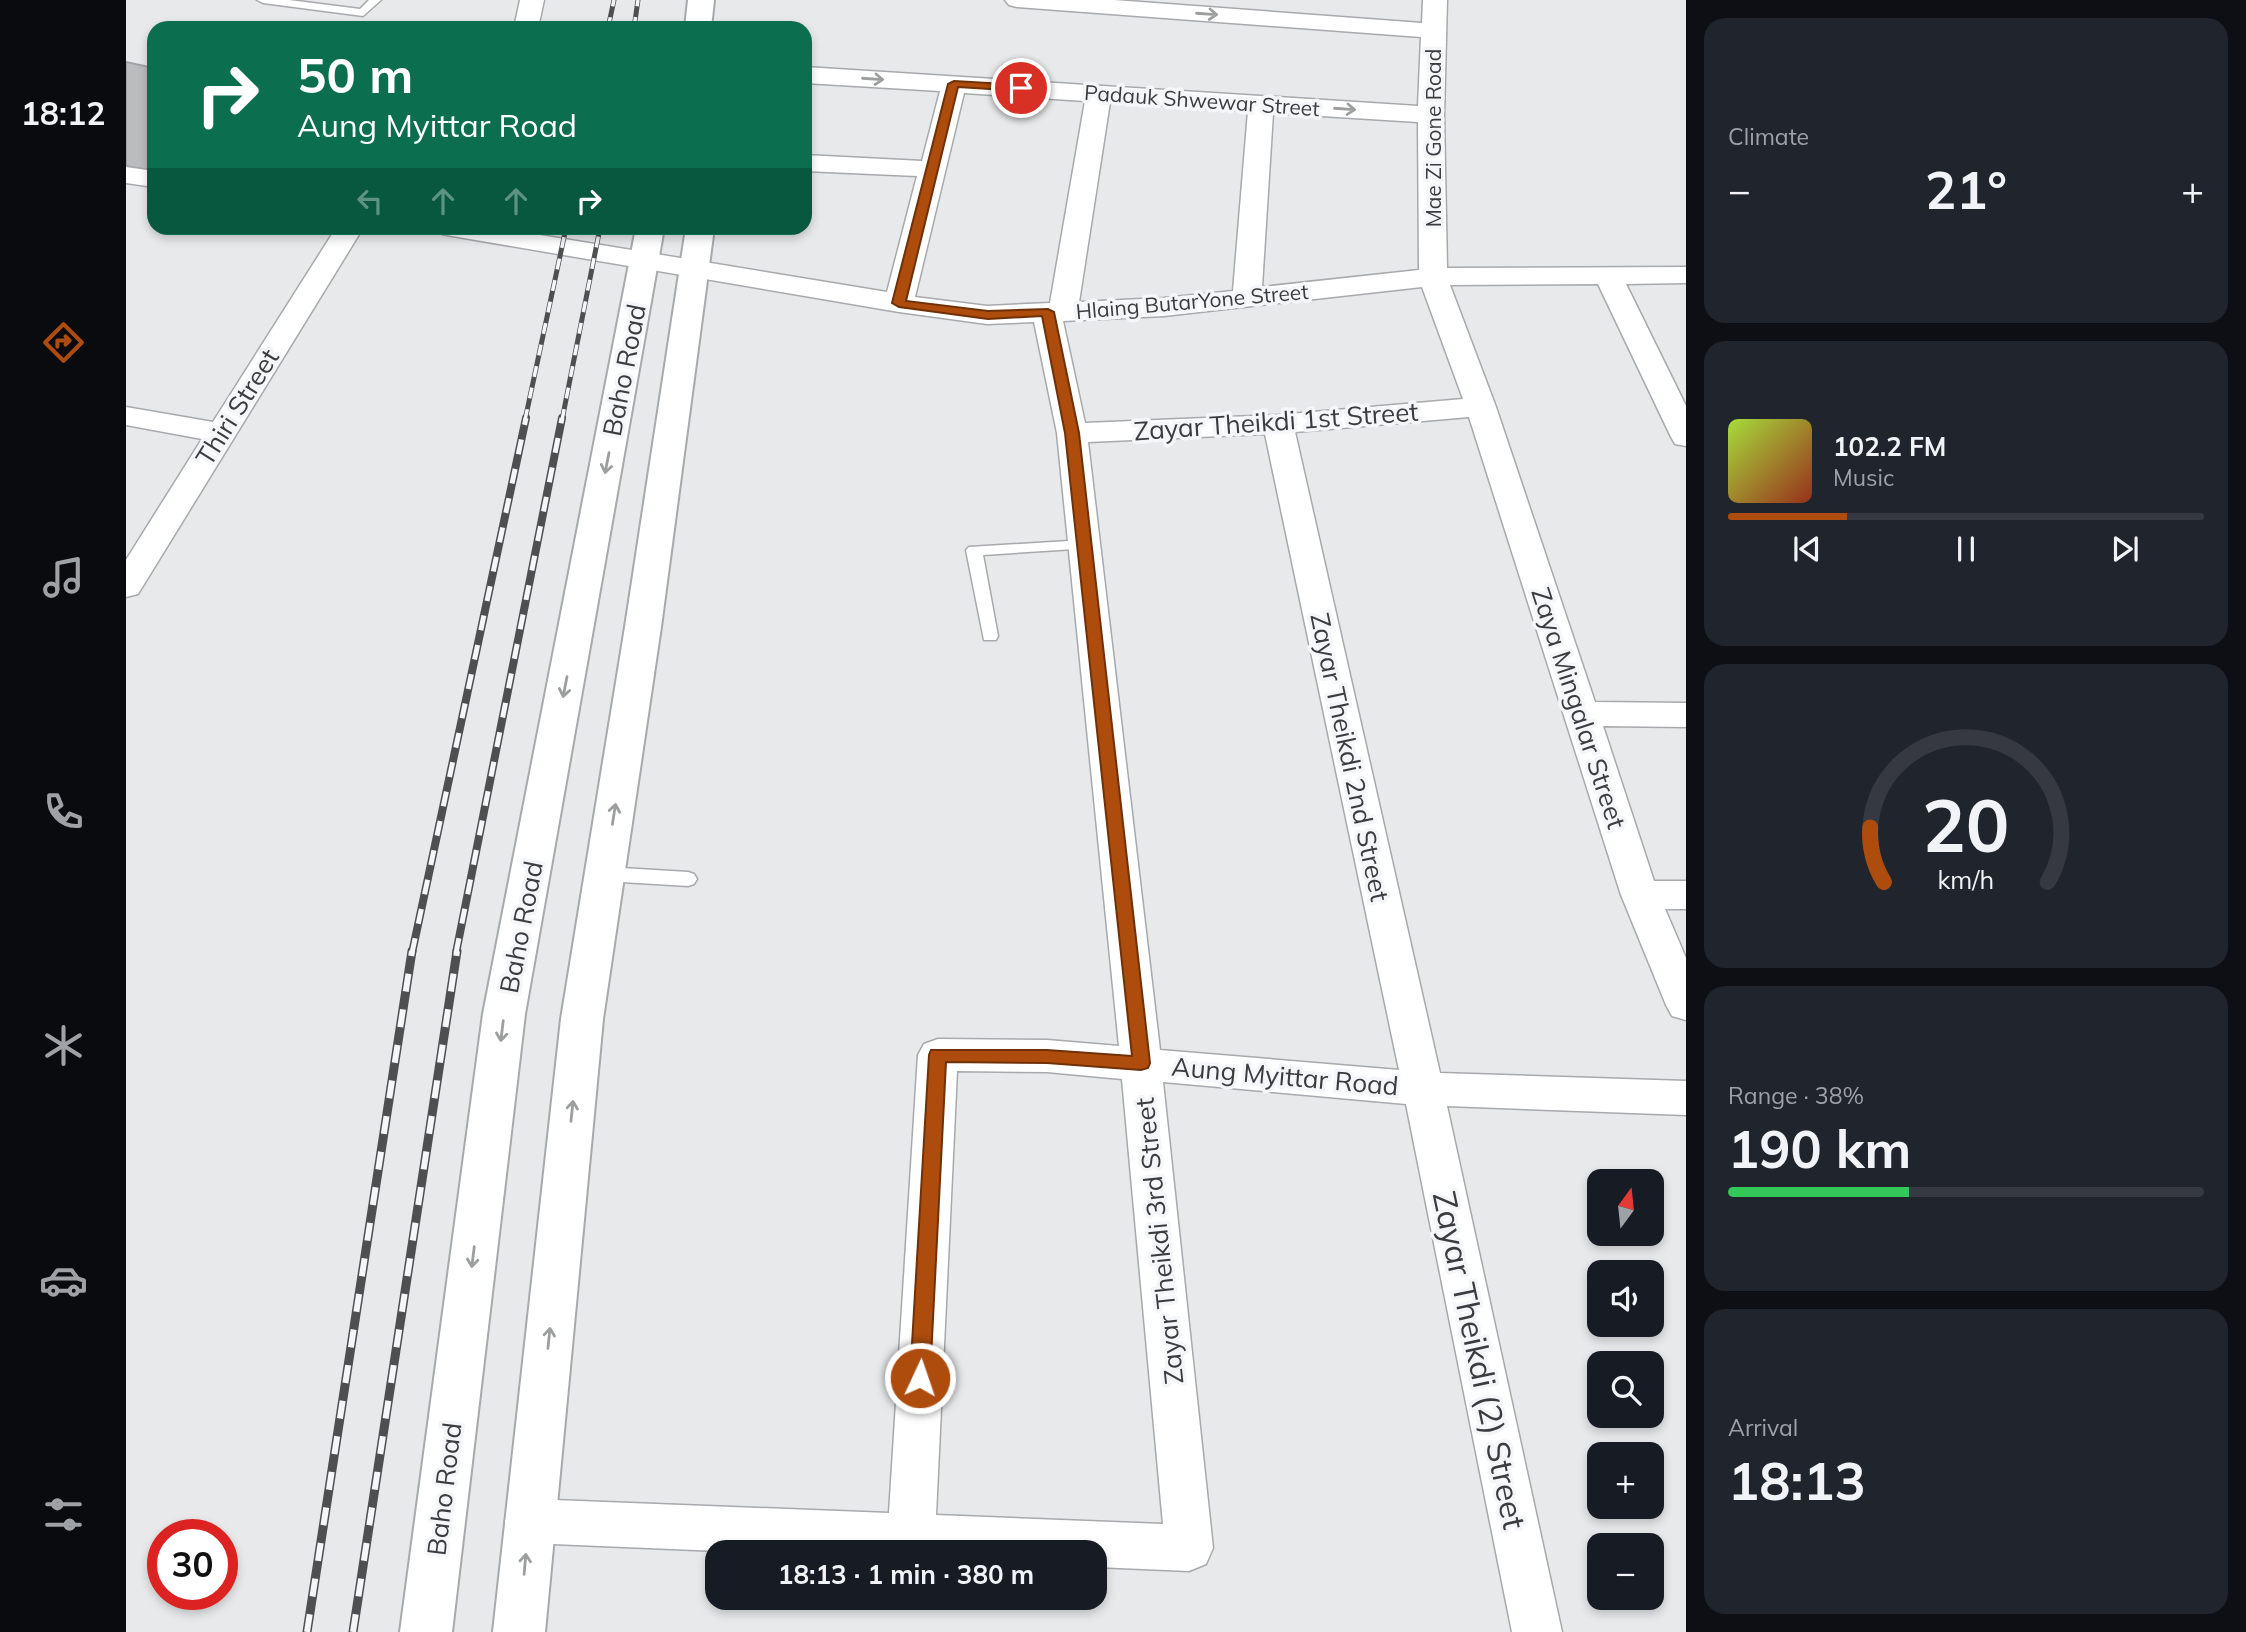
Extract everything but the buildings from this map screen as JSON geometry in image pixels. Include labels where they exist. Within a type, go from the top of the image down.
[{"type":"main road","points":[[699,21],[701,0]]},
{"type":"main road","name":"Baho Road","points":[[519,1632],[582,1018],[699,235]]},
{"type":"main road","name":"Baho Road","points":[[425,1632],[504,1014],[647,244]]},
{"type":"street","points":[[528,21],[532,0]]},
{"type":"street","points":[[1017,0],[1433,31]]},
{"type":"street","name":"Mae Zi Gone Road","points":[[1433,277],[1431,115],[1435,0]]},
{"type":"street","name":"Padauk Shwewar Street","points":[[812,75],[1431,115]]},
{"type":"street","points":[[899,303],[954,84]]},
{"type":"street","points":[[1055,312],[1099,93]]},
{"type":"street","points":[[1247,298],[1261,103]]},
{"type":"street","points":[[812,163],[932,169]]},
{"type":"street","points":[[126,175],[147,178]]},
{"type":"street","name":"Thiri Street","points":[[126,586],[345,235]]},
{"type":"street","name":"Hlaing ButarYone Street","points":[[540,235],[647,244],[695,270],[988,315],[1164,307],[1433,277],[1686,275]]},
{"type":"street","points":[[1607,274],[1686,437]]},
{"type":"street","points":[[1433,277],[1481,407]]},
{"type":"street","name":"Zayar Theikdi 3rd Street","points":[[911,1539],[1189,1549],[1141,1063],[1085,545],[1055,312]]},
{"type":"street","name":"Zayar Theikdi 1st Street","points":[[1072,433],[1278,424],[1481,407]]},
{"type":"street","name":"Zaya Mingalar Street","points":[[1481,407],[1640,895],[1686,1005]]},
{"type":"street","points":[[126,416],[221,433]]},
{"type":"street","name":"Zayar Theikdi 2nd Street","points":[[1278,424],[1423,1089]]},
{"type":"street","points":[[1581,714],[1686,715]]},
{"type":"street","points":[[1640,895],[1686,895]]},
{"type":"street","name":"Aung Myittar Road","points":[[911,1539],[938,1055],[1047,1056],[1423,1089],[1686,1098]]},
{"type":"street","name":"Zayar Theikdi (2) Street","points":[[1423,1089],[1536,1632]]},
{"type":"street","points":[[529,1521],[911,1539]]},
{"type":"lane","points":[[263,0],[363,13],[375,0]]},
{"type":"lane","points":[[990,636],[974,550],[1085,545]]},
{"type":"lane","points":[[605,874],[688,879]]},
{"type":"railway","points":[[610,21],[614,0]]},
{"type":"railway","points":[[635,21],[638,0]]},
{"type":"railway","points":[[525,420],[565,235]]},
{"type":"railway","points":[[562,420],[599,235]]},
{"type":"railway","points":[[412,953],[526,418]]},
{"type":"railway","points":[[456,953],[562,418]]},
{"type":"railway","points":[[307,1632],[412,951]]},
{"type":"railway","points":[[353,1632],[457,951]]},
{"type":"route","points":[[920,1378],[938,1055],[1047,1056],[1141,1063],[1072,433],[1048,312],[988,315],[899,303],[954,84],[1021,88]]}]
